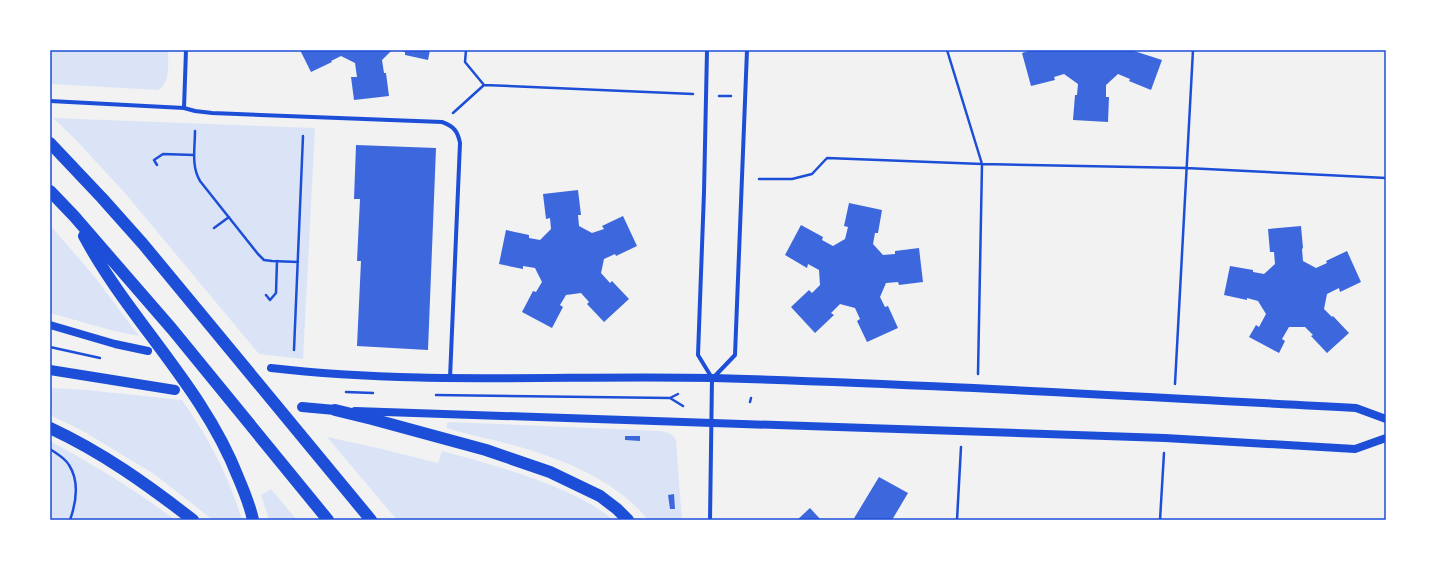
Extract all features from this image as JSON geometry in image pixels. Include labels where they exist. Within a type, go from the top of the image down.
[{"type":"highway","points":[[50,143],[102,198],[218,334],[371,520]]},
{"type":"highway","points":[[50,191],[74,216],[172,329],[328,520]]},
{"type":"highway","points":[[74,216],[93,252],[115,286],[208,416],[221,438],[234,464],[245,492],[253,520]]},
{"type":"highway","points":[[335,410],[486,450],[550,472],[600,496],[618,509],[628,520]]},
{"type":"highway","points":[[50,428],[70,437],[107,458],[145,483],[193,520]]},
{"type":"main road","points":[[50,325],[115,344],[148,351]]},
{"type":"main road","points":[[271,368],[335,374],[450,378],[712,378],[978,388],[1356,408],[1386,419]]},
{"type":"main road","points":[[50,370],[175,390]]},
{"type":"main road","points":[[302,407],[335,410],[1165,438],[1355,448],[1386,438]]},
{"type":"street","points":[[184,108],[186,50]]},
{"type":"street","points":[[707,50],[698,355],[712,378],[710,520]]},
{"type":"street","points":[[712,378],[736,355],[747,50]]},
{"type":"street","points":[[50,101],[184,108],[212,113],[442,122],[450,125],[456,130],[460,143],[450,378]]},
{"type":"path","points":[[466,50],[465,62],[484,85]]},
{"type":"path","points":[[947,50],[982,164],[978,388]]},
{"type":"path","points":[[1175,398],[1193,50]]},
{"type":"path","points":[[442,122],[484,85],[692,94]]},
{"type":"path","points":[[717,96],[731,96]]},
{"type":"path","points":[[195,131],[194,167],[196,174],[258,254],[264,260],[298,262]]},
{"type":"path","points":[[294,350],[303,136]]},
{"type":"path","points":[[157,165],[154,160],[163,154],[194,155]]},
{"type":"path","points":[[759,179],[792,178],[812,174],[827,158],[982,164],[1186,168],[1386,178]]},
{"type":"path","points":[[214,228],[229,217]]},
{"type":"path","points":[[266,295],[270,300],[276,293],[277,261]]},
{"type":"path","points":[[957,520],[962,431]]},
{"type":"path","points":[[1160,520],[1165,438]]},
{"type":"path","points":[[50,449],[62,457],[70,465],[74,476],[76,487],[75,500],[70,520]]},
{"type":"shaded area","points":[[50,50],[168,50],[167,78],[162,87],[158,90],[50,84]]},
{"type":"shaded area","points":[[53,118],[315,128],[303,359],[259,354],[124,192],[74,138]]},
{"type":"shaded area","points":[[50,225],[94,276],[139,336],[114,331],[50,313]]},
{"type":"shaded area","points":[[50,388],[86,390],[182,400],[201,428],[217,457],[231,488],[242,520],[213,520],[154,474],[83,431],[50,415]]},
{"type":"shaded area","points":[[447,423],[668,432],[676,441],[682,520],[648,520],[635,505],[603,481],[566,463],[527,449],[447,428]]},
{"type":"shaded area","points":[[327,437],[438,463],[442,451],[489,464],[521,474],[567,492],[597,508],[613,520],[397,520]]},
{"type":"shaded area","points":[[50,441],[114,478],[175,520],[50,520]]},
{"type":"shaded area","points":[[271,489],[297,520],[269,520],[261,495]]},
{"type":"building","points":[[300,50],[392,50],[382,60],[384,73],[386,73],[389,96],[354,100],[351,77],[357,77],[355,63],[341,56],[311,72]]},
{"type":"building","points":[[398,50],[430,50],[428,60],[405,55],[405,52]]},
{"type":"building","points":[[1032,50],[1131,50],[1162,60],[1151,90],[1129,81],[1130,79],[1118,74],[1106,85],[1106,97],[1109,97],[1108,122],[1073,120],[1075,95],[1077,95],[1078,84],[1064,74],[1054,77],[1055,80],[1031,86],[1022,53]]},
{"type":"building","points":[[356,145],[436,148],[428,350],[357,346],[361,261],[357,261],[360,199],[354,199]]},
{"type":"building","points":[[578,190],[581,215],[578,215],[579,226],[592,233],[604,229],[602,226],[623,216],[637,246],[616,256],[615,254],[604,259],[601,273],[610,283],[612,281],[629,299],[604,322],[587,304],[589,302],[581,293],[566,295],[560,305],[563,307],[552,328],[522,312],[533,291],[536,292],[542,282],[535,268],[523,266],[523,269],[499,264],[506,230],[529,235],[529,238],[540,240],[551,229],[550,218],[546,219],[543,194]]},
{"type":"building","points":[[849,203],[882,210],[878,233],[875,233],[873,244],[883,255],[895,254],[895,251],[919,248],[923,282],[899,285],[898,282],[886,283],[880,297],[885,307],[888,306],[898,328],[867,342],[857,321],[860,319],[855,308],[840,304],[831,313],[834,315],[815,333],[791,307],[809,290],[812,293],[820,285],[819,270],[808,264],[807,268],[785,255],[801,225],[823,237],[822,240],[833,246],[845,239],[848,227],[844,226]]},
{"type":"building","points":[[1301,226],[1303,261],[1316,268],[1327,263],[1326,261],[1347,251],[1361,282],[1340,292],[1339,288],[1327,294],[1324,309],[1349,333],[1327,353],[1311,336],[1313,335],[1305,327],[1289,327],[1282,339],[1285,341],[1279,353],[1249,337],[1256,325],[1259,327],[1266,314],[1258,301],[1224,295],[1230,266],[1253,270],[1253,272],[1264,274],[1275,264],[1274,252],[1270,252],[1268,229]]},
{"type":"building","points":[[625,436],[640,436],[640,441],[625,440]]},
{"type":"building","points":[[879,477],[908,493],[892,520],[853,520]]},
{"type":"building","points":[[674,494],[675,509],[670,509],[668,495]]},
{"type":"building","points":[[810,508],[821,520],[797,520]]}]
